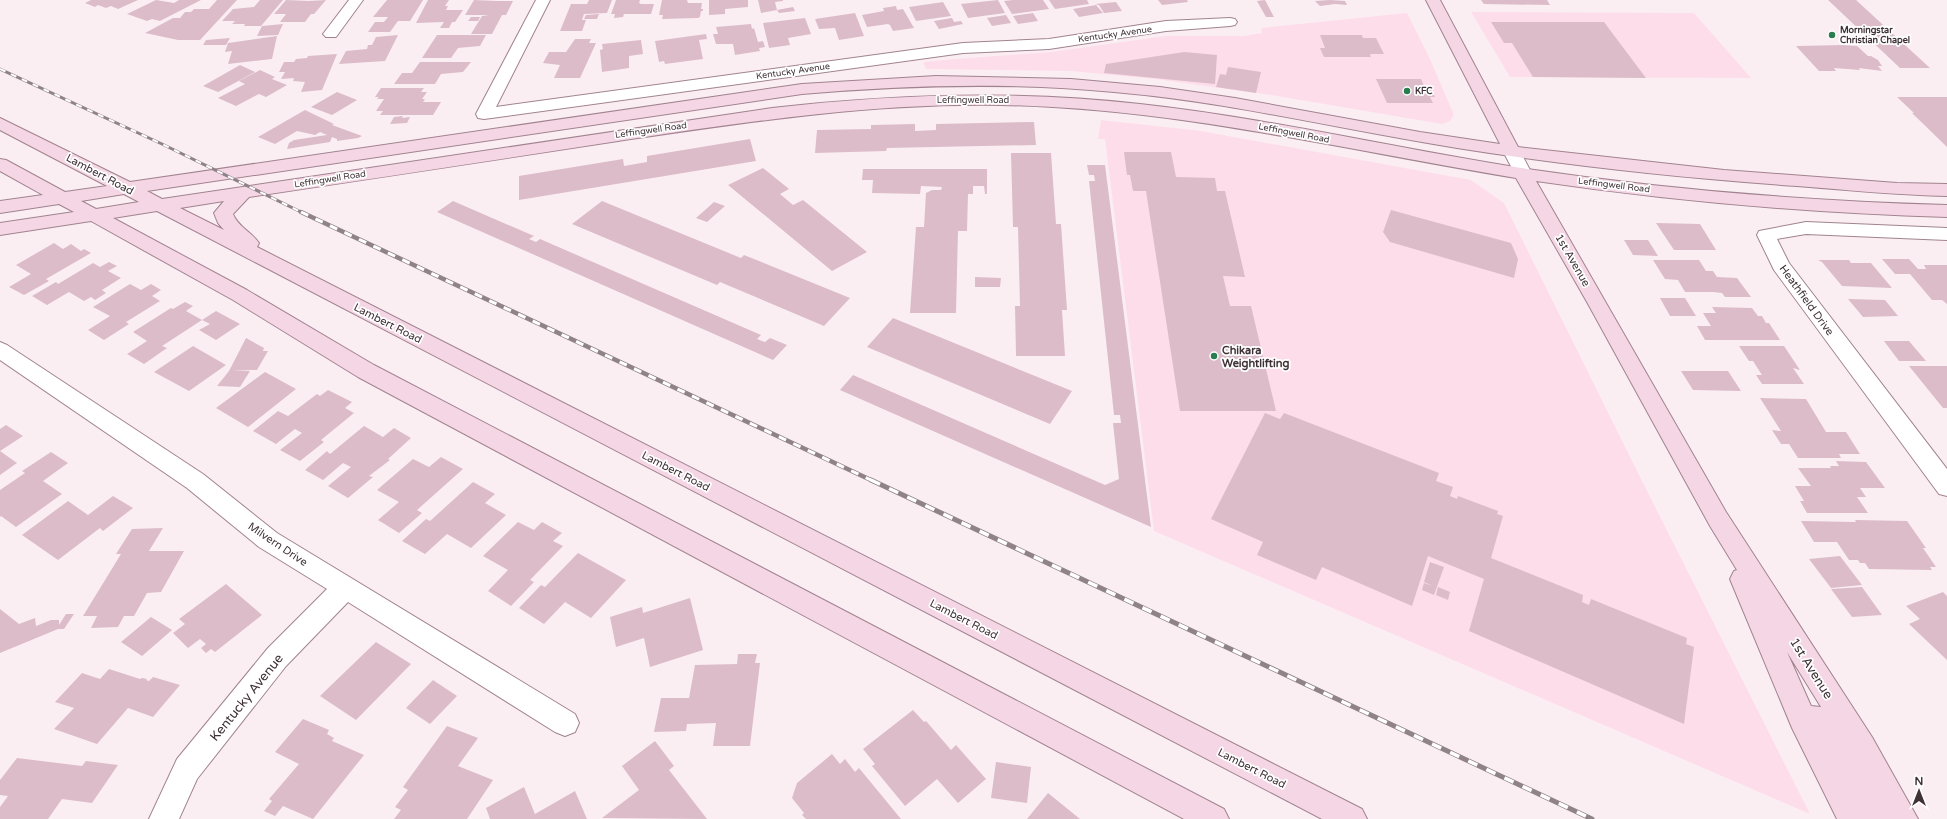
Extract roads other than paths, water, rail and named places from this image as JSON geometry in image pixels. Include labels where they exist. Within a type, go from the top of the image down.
[{"type":"main road","name":"1st Avenue","points":[[1433,0],[1512,151]]},
{"type":"main road","name":"Leffingwell Road","points":[[0,207],[743,97],[834,86],[907,81],[1031,82],[1158,92],[1222,100],[1407,134],[1512,151],[1698,173],[1947,190]]},
{"type":"main road","name":"Leffingwell Road","points":[[0,229],[814,107],[926,100],[1010,100],[1139,109],[1255,126],[1384,151],[1523,174],[1651,190],[1748,200],[1947,211]]},
{"type":"main road","name":"Lambert Road","points":[[0,123],[1352,819]]},
{"type":"main road","points":[[0,164],[240,294],[366,371],[1214,819]]},
{"type":"main road","name":"1st Avenue","points":[[1523,174],[1597,302],[1718,519],[1862,747],[1903,819]]},
{"type":"main road","points":[[244,192],[223,213],[227,222],[277,266]]},
{"type":"main road","name":"1st Avenue","points":[[1718,519],[1802,718],[1853,819]]},
{"type":"main road","points":[[1802,718],[1830,720],[1884,819]]},
{"type":"street","points":[[331,34],[356,0]]},
{"type":"street","name":"Kentucky Avenue","points":[[543,0],[484,114],[963,48],[1049,44],[1166,26],[1230,22]]},
{"type":"street","name":"1st Avenue","points":[[1512,151],[1523,174]]},
{"type":"street","name":"Heathfield Drive","points":[[1947,234],[1806,228],[1766,235],[1780,265],[1936,458],[1947,487]]},
{"type":"street","name":"Milvern Drive","points":[[0,350],[194,482],[268,540],[566,723]]},
{"type":"street","name":"Kentucky Avenue","points":[[164,819],[188,769],[277,657],[346,587]]},
{"type":"railway","points":[[0,69],[162,144],[303,213]]},
{"type":"railway","points":[[301,212],[873,481]]},
{"type":"railway","points":[[871,480],[1592,819]]},
{"type":"place","name":"Morningstar Christian Chapel","points":[[1832,35]]},
{"type":"place","name":"KFC","points":[[1407,91]]},
{"type":"place","name":"Chikara Weightlifting","points":[[1214,356]]}]
